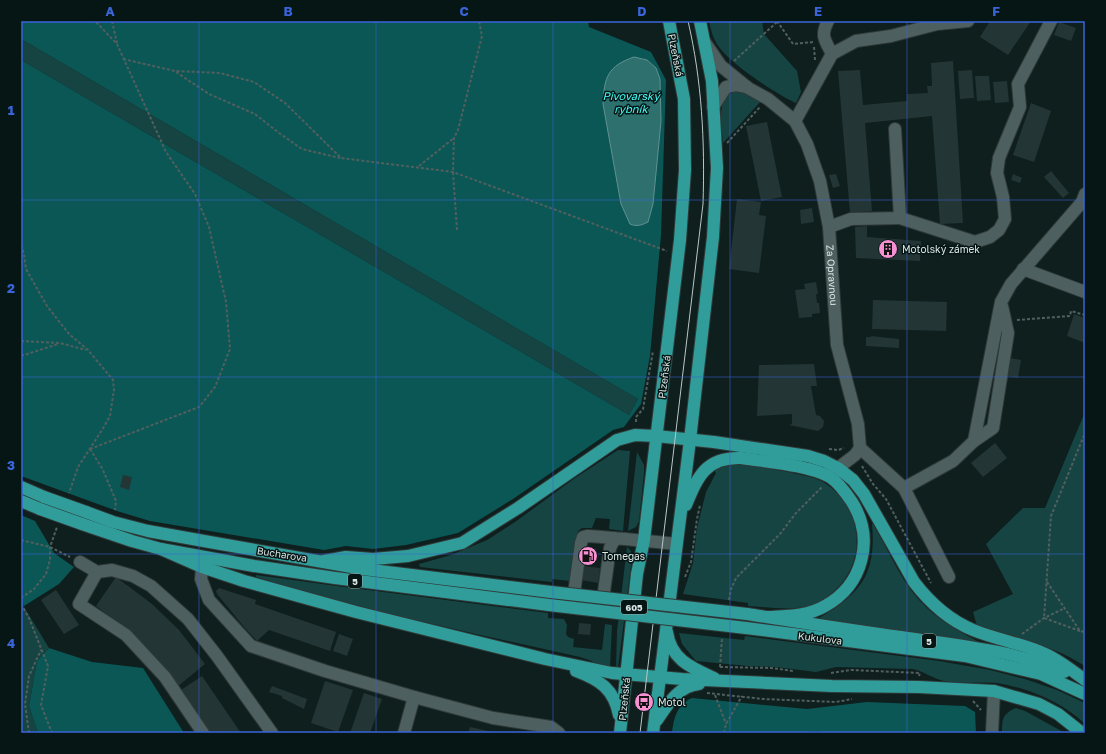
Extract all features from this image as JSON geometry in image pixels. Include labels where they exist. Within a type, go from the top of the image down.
[{"type":"main road","name":"Plzeňská","points":[[620,729],[680,240],[685,170],[684,99],[669,21]]},
{"type":"main road","points":[[654,728],[690,440],[713,237],[717,168],[712,81],[700,21]]},
{"type":"main road","points":[[324,561],[346,557],[373,559],[408,556],[462,542],[518,508],[617,440],[635,435],[714,442],[808,456],[824,461],[838,468],[853,480],[864,494],[914,582],[932,603],[953,619],[974,631],[1042,652],[1062,663],[1085,680]]},
{"type":"main road","points":[[680,521],[691,492],[700,476],[712,464],[722,459],[748,459],[808,469],[830,478],[847,494],[861,520],[864,536],[862,560],[857,574],[848,587],[836,598],[826,606],[814,612],[769,617]]},
{"type":"main road","name":"Bucharova","points":[[21,487],[113,522],[148,531],[364,569],[551,592]]},
{"type":"main road","name":"Bucharova","points":[[21,501],[82,524],[161,549],[254,566],[335,578],[549,605]]},
{"type":"main road","points":[[161,549],[202,568],[356,612],[545,660],[612,673],[660,677],[832,686],[919,687],[994,691],[1039,704],[1058,714],[1082,733]]},
{"type":"main road","name":"Kukulova","points":[[551,592],[747,614],[811,625],[992,650],[1042,663],[1085,680]]},
{"type":"main road","name":"Kukulova","points":[[549,605],[965,656],[1041,674],[1085,694]]},
{"type":"main road","points":[[667,623],[669,642],[680,659],[687,665],[720,681]]},
{"type":"main road","points":[[545,660],[586,675],[604,685],[616,703],[620,729]]},
{"type":"main road","points":[[654,728],[674,696],[685,688],[692,685],[720,681]]},
{"type":"street","points":[[828,21],[819,40],[832,54]]},
{"type":"street","points":[[795,121],[832,54],[856,41],[891,36],[937,23],[968,21]]},
{"type":"street","points":[[830,227],[851,219],[900,218],[975,242],[990,237],[999,230],[1005,219],[1003,197],[997,173],[999,158],[1020,107],[1018,84],[1051,21]]},
{"type":"street","points":[[704,41],[721,66],[748,88]]},
{"type":"street","points":[[713,107],[726,87],[736,85],[748,88]]},
{"type":"street","name":"Za Opravnou","points":[[748,88],[768,99],[795,121],[807,144],[820,180],[830,227],[837,345],[858,424],[860,448]]},
{"type":"street","points":[[895,129],[900,218]]},
{"type":"street","points":[[974,441],[1001,302],[1011,284],[1082,202],[1085,194]]},
{"type":"street","points":[[1023,269],[1085,292]]},
{"type":"street","points":[[904,488],[953,461],[974,441],[993,428],[1008,333],[1001,302]]},
{"type":"street","points":[[830,478],[838,468],[855,455],[860,448],[904,488],[949,577]]},
{"type":"street","points":[[615,538],[610,548],[602,606],[573,601],[583,538],[587,536],[644,540],[676,544]]},
{"type":"street","points":[[80,562],[97,572],[112,570],[133,576],[151,586],[188,619],[217,656],[272,733]]},
{"type":"street","points":[[202,568],[201,579],[209,600],[251,646],[325,671],[414,697],[492,718],[551,728],[559,733]]},
{"type":"street","points":[[97,572],[80,604],[126,635],[166,676],[203,733]]},
{"type":"street","points":[[992,733],[994,691]]},
{"type":"street","points":[[404,733],[414,697]]},
{"type":"path","points":[[95,21],[117,44]]},
{"type":"path","points":[[90,449],[199,407],[215,387],[230,349],[226,302],[209,227],[195,194],[166,152],[123,59],[117,44],[112,21]]},
{"type":"path","points":[[419,167],[454,138],[458,130],[482,36],[479,21]]},
{"type":"path","points":[[730,65],[777,22],[793,44],[819,40],[815,63]]},
{"type":"path","points":[[123,59],[175,71],[220,73],[254,82],[285,103],[341,158]]},
{"type":"path","points":[[175,71],[209,94],[255,114],[302,149],[341,158],[453,172],[670,252]]},
{"type":"path","points":[[454,138],[453,172],[457,230]]},
{"type":"path","points":[[21,245],[26,269],[48,306],[69,334],[88,350],[113,380],[114,390],[110,416],[90,449]]},
{"type":"path","points":[[1005,320],[1070,316],[1072,311],[1085,315]]},
{"type":"path","points":[[21,341],[60,343],[88,350]]},
{"type":"path","points":[[21,356],[60,343]]},
{"type":"path","points":[[636,422],[636,417],[643,410],[654,346]]},
{"type":"path","points":[[1044,618],[1051,516],[1085,433]]},
{"type":"path","points":[[90,449],[103,470],[116,501],[113,522]]},
{"type":"path","points":[[730,594],[736,578],[780,534],[796,514],[830,478]]},
{"type":"path","points":[[683,583],[691,562],[700,504]]},
{"type":"path","points":[[21,540],[50,547],[80,562]]},
{"type":"path","points":[[21,598],[34,589],[46,574],[50,560],[50,547]]},
{"type":"path","points":[[1047,582],[1080,631]]},
{"type":"path","points":[[21,604],[29,618],[48,666],[41,705],[52,733]]},
{"type":"path","points":[[1018,637],[1044,618],[1064,608]]},
{"type":"path","points":[[1044,618],[1085,632]]},
{"type":"path","points":[[720,667],[722,639]]},
{"type":"path","points":[[29,733],[25,704],[29,676],[41,650]]},
{"type":"path","points":[[714,666],[772,668],[793,671]]},
{"type":"path","points":[[828,674],[851,670],[920,673],[919,687]]},
{"type":"path","points":[[704,693],[763,699],[836,702],[859,698]]},
{"type":"path","points":[[715,694],[726,724]]},
{"type":"path","points":[[724,733],[726,724],[742,696]]},
{"type":"path","points":[[967,698],[973,701],[981,711]]},
{"type":"shaded area","points":[[21,21],[588,21],[589,27],[651,52],[666,80],[661,235],[650,356],[641,404],[624,427],[613,430],[513,499],[458,533],[406,545],[373,549],[346,546],[324,550],[150,521],[117,511],[21,476],[21,60],[629,415],[638,399],[21,39]],"holes":[[[634,57],[647,60],[656,68],[660,79],[661,121],[653,204],[648,222],[630,224],[621,204],[603,104]]]},
{"type":"shaded area","points":[[709,21],[762,21],[764,34],[797,71],[801,92],[796,103],[777,93],[733,62],[715,41]]},
{"type":"shaded area","points":[[21,39],[638,399],[629,415],[21,60]]},
{"type":"shaded area","points":[[743,91],[761,101],[723,143],[721,114],[724,100],[728,95],[734,92]]},
{"type":"shaded area","points":[[1085,412],[1085,666],[1060,652],[977,626],[973,612],[1013,594],[986,544],[1023,508],[1045,508]]},
{"type":"shaded area","points":[[618,450],[630,451],[623,531],[609,529],[610,519],[596,518],[592,528],[582,528],[578,531],[571,566],[570,581],[552,579],[552,582],[420,567],[419,564],[451,555],[487,540],[515,522],[575,478]]},
{"type":"shaded area","points":[[637,452],[644,465],[639,521],[636,527],[628,531]]},
{"type":"shaded area","points":[[728,463],[773,469],[815,478],[835,491],[845,503],[852,516],[856,529],[857,543],[855,558],[841,584],[819,603],[799,608],[748,606],[748,603],[683,594],[693,563],[697,528],[706,492],[716,473],[713,469]]},
{"type":"shaded area","points":[[21,515],[35,521],[54,553],[74,567],[59,584],[24,606],[21,602]]},
{"type":"shaded area","points":[[872,524],[901,575],[921,602],[948,624],[979,642],[814,621],[842,603],[861,583],[871,558],[873,542]]},
{"type":"shaded area","points":[[627,547],[631,551],[632,558],[618,668],[616,670],[617,631]]},
{"type":"shaded area","points":[[256,575],[548,613],[548,618],[564,619],[567,625],[566,634],[568,637],[574,639],[573,647],[602,650],[605,624],[612,625],[610,668],[594,664],[592,661],[580,657],[336,600],[256,577]]},
{"type":"shaded area","points":[[21,602],[49,648],[37,661],[29,706],[38,733],[21,733]]},
{"type":"shaded area","points":[[679,633],[744,640],[745,636],[939,661],[990,670],[1025,679],[1057,690],[1085,703],[1085,724],[1066,709],[1044,697],[1021,688],[997,683],[957,683],[944,681],[913,669],[836,667],[816,672],[776,667],[696,661],[682,644]]},
{"type":"shaded area","points":[[49,648],[92,662],[143,668],[184,733],[38,733],[29,706],[37,661]]},
{"type":"shaded area","points":[[692,698],[807,709],[867,702],[965,706],[975,712],[976,733],[829,733],[818,731],[789,733],[672,733],[677,712],[683,704]]},
{"type":"shaded area","points":[[1016,708],[1025,711],[1065,733],[1002,733],[1002,724],[1005,715]]},
{"type":"water","name":"Pivovarský rybník","points":[[634,57],[647,60],[656,68],[660,79],[661,121],[653,204],[648,222],[642,225],[630,224],[621,204],[603,104],[606,80],[609,74],[618,64]]},
{"type":"building","points":[[990,21],[1031,21],[1008,55],[980,37]]},
{"type":"building","points":[[1059,22],[1076,28],[1071,41],[1054,35]]},
{"type":"building","points":[[953,61],[963,223],[940,224],[932,116],[865,123],[872,211],[850,213],[838,71],[860,70],[863,105],[907,101],[907,94],[928,93],[927,86],[932,86],[931,63]]},
{"type":"building","points":[[972,70],[974,98],[960,99],[958,71]]},
{"type":"building","points":[[975,76],[989,76],[991,100],[977,101]]},
{"type":"building","points":[[1007,81],[1009,102],[995,103],[993,82]]},
{"type":"building","points":[[1031,103],[1051,111],[1034,162],[1013,155]]},
{"type":"building","points":[[767,122],[782,197],[761,201],[746,126]]},
{"type":"building","points":[[1051,171],[1069,193],[1063,198],[1044,177]]},
{"type":"building","points":[[836,174],[840,186],[833,188],[829,175]]},
{"type":"building","points":[[1013,174],[1022,178],[1020,183],[1011,180]]},
{"type":"building","points":[[737,199],[761,202],[759,215],[766,216],[759,273],[729,269]]},
{"type":"building","points":[[812,208],[814,222],[801,224],[800,210]]},
{"type":"building","name":"Motolský zámek","points":[[867,226],[867,237],[921,241],[920,261],[856,258],[855,227]]},
{"type":"building","points":[[816,282],[818,294],[816,294],[817,303],[819,303],[820,313],[812,314],[812,317],[799,318],[795,290],[805,289],[804,284]]},
{"type":"building","points":[[873,300],[947,302],[946,331],[872,329]]},
{"type":"building","points":[[1074,314],[1085,318],[1085,343],[1067,336]]},
{"type":"building","points":[[871,336],[899,339],[899,348],[866,346],[866,337]]},
{"type":"building","points":[[1010,358],[1021,360],[1018,378],[1007,376]]},
{"type":"building","points":[[814,364],[817,386],[811,386],[816,415],[820,416],[824,421],[823,427],[818,431],[789,425],[792,424],[792,414],[757,416],[759,365]]},
{"type":"building","points":[[995,443],[1007,458],[983,477],[971,463]]},
{"type":"building","points":[[123,475],[132,477],[129,490],[120,487]]},
{"type":"building","points":[[583,566],[600,568],[598,583],[581,580]]},
{"type":"building","points":[[116,577],[152,604],[179,630],[205,664],[177,687],[166,670],[148,649],[96,606]]},
{"type":"building","points":[[219,588],[256,600],[255,604],[336,632],[330,651],[269,630],[257,641],[217,594],[216,591]]},
{"type":"building","points":[[56,590],[79,625],[64,634],[41,600]]},
{"type":"building","points":[[579,623],[591,624],[590,635],[578,634]]},
{"type":"building","points":[[339,634],[353,639],[347,656],[333,651]]},
{"type":"building","points":[[202,676],[241,733],[210,733],[181,690]]},
{"type":"building","points":[[325,681],[353,690],[338,732],[311,723]]},
{"type":"building","points":[[272,686],[307,699],[304,709],[282,698],[282,696],[269,692]]},
{"type":"building","points":[[364,693],[382,699],[370,733],[350,733]]},
{"type":"building","points":[[470,727],[493,732],[493,733],[468,733]]},
{"type":"tram line","points":[[640,733],[703,204],[702,112],[697,66],[688,21]]},
{"type":"place","name":"Motolský zámek","points":[[888,249]]},
{"type":"place","name":"Tomegas","points":[[588,556]]},
{"type":"place","name":"Motol","points":[[644,702]]}]
